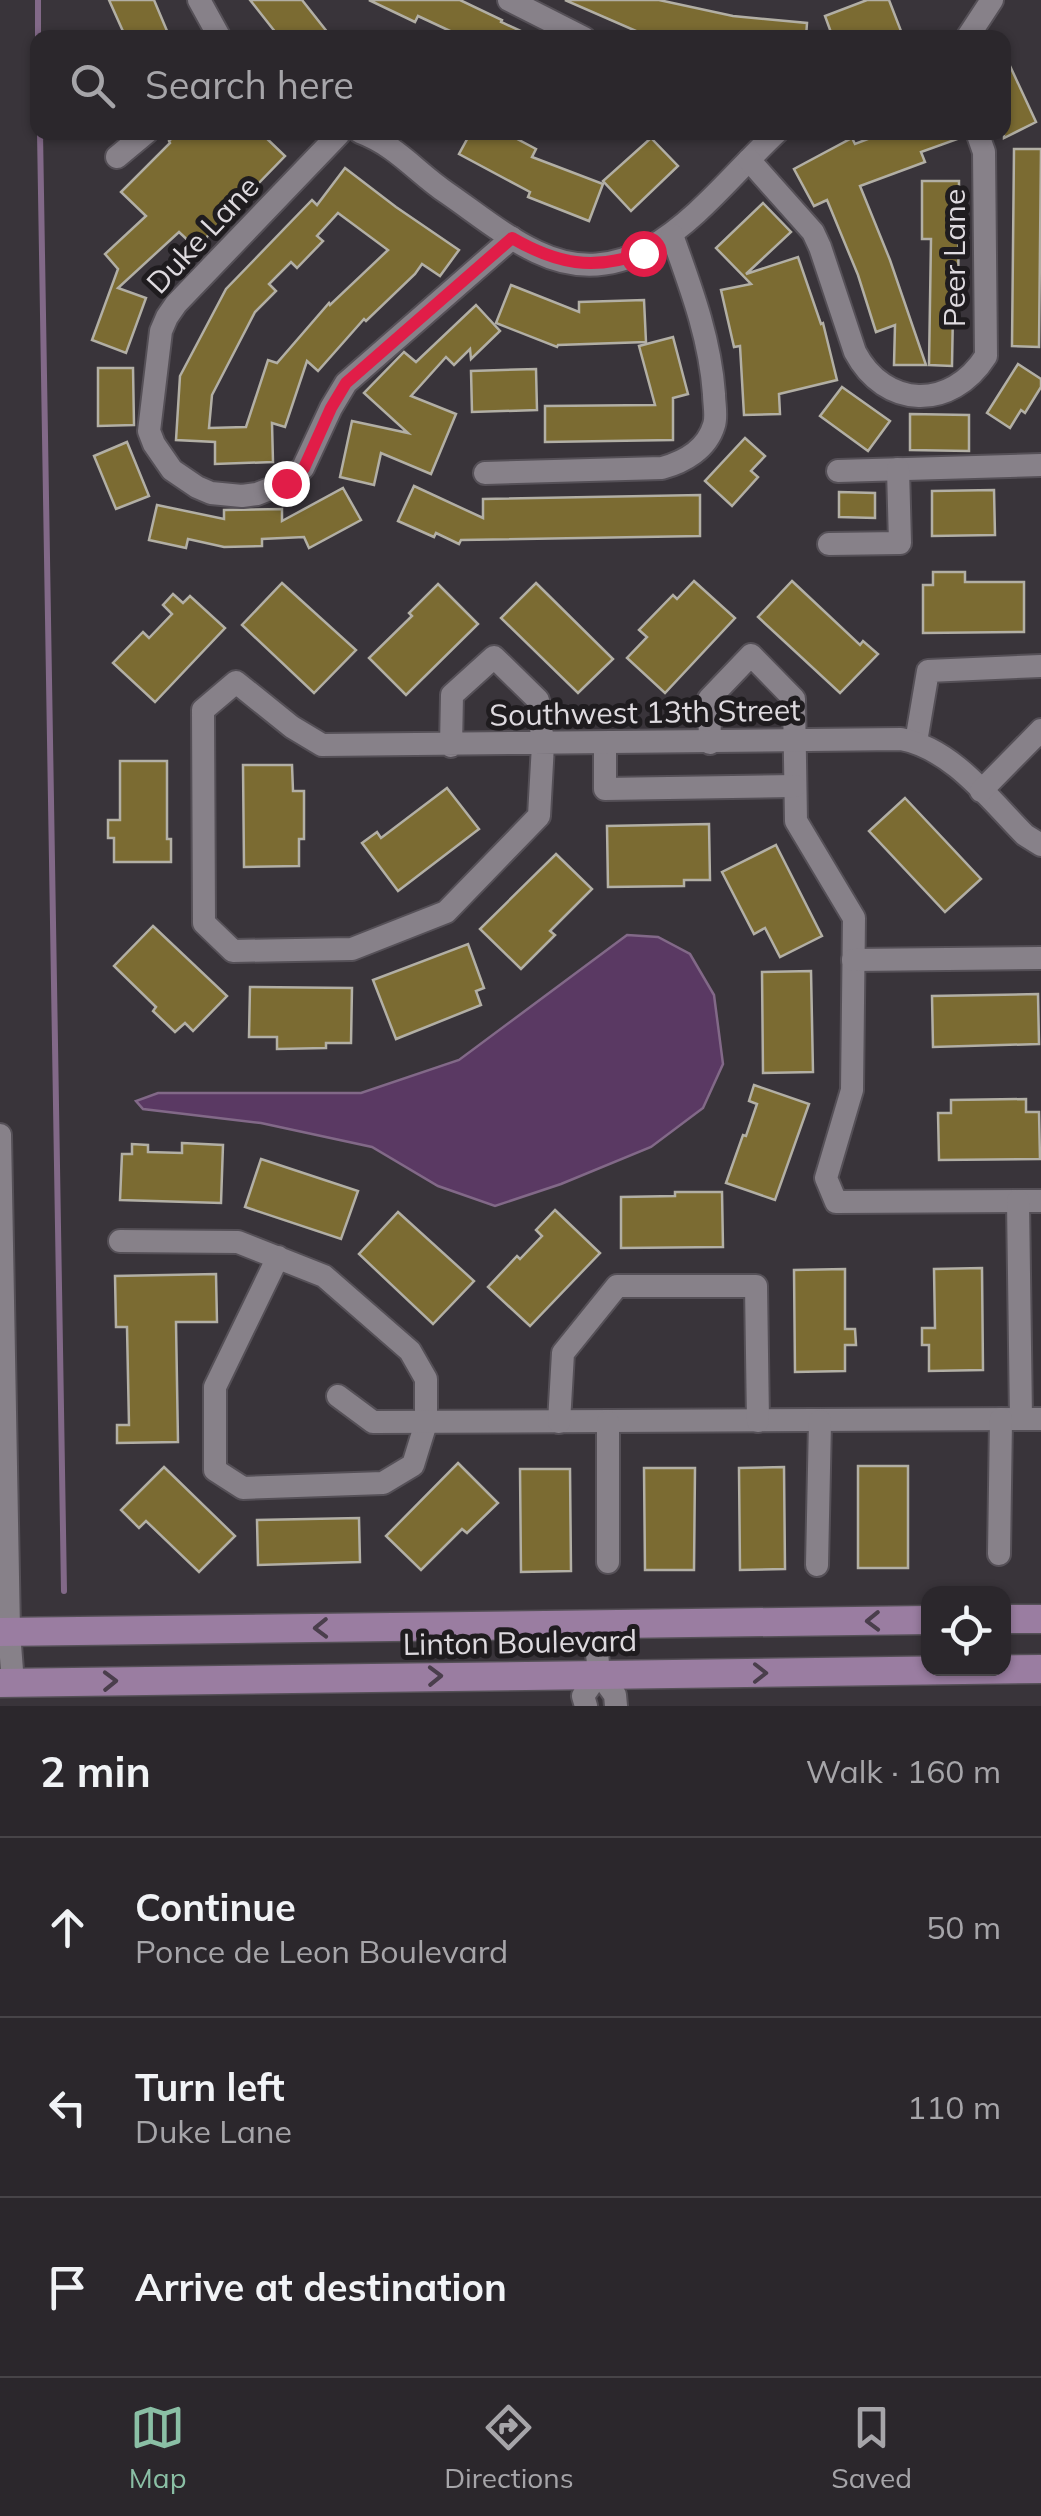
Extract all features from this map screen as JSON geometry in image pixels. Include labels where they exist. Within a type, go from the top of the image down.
[{"type":"main road","points":[[1011,1620],[1041,1619]]},
{"type":"main road","name":"Linton Boulevard","points":[[4,1632],[921,1620]]},
{"type":"main road","name":"Linton Boulevard","points":[[6,1683],[1041,1669]]},
{"type":"street","points":[[199,0],[216,30]]},
{"type":"street","points":[[510,0],[568,30]]},
{"type":"street","points":[[972,30],[992,0]]},
{"type":"street","points":[[117,157],[137,140]]},
{"type":"street","name":"Duke Lane","points":[[331,140],[167,316],[158,346],[150,431],[162,458],[184,480],[211,493],[242,496],[286,483],[304,468],[346,383],[512,238]]},
{"type":"street","points":[[377,140],[512,238],[552,258],[598,264],[643,253],[672,236],[769,140]]},
{"type":"street","name":"Peer Lane","points":[[750,160],[813,232],[861,364],[880,384],[892,390],[906,395],[932,395],[958,386],[986,356],[984,152],[980,140]]},
{"type":"street","points":[[485,473],[662,468],[700,448],[716,422],[712,374],[699,309],[672,236]]},
{"type":"street","points":[[838,471],[1041,465]]},
{"type":"street","points":[[829,544],[900,543],[898,469]]},
{"type":"street","points":[[710,743],[708,698],[750,655],[794,699],[796,821],[854,918],[852,1090],[826,1178],[836,1202],[1029,1201],[1021,1419],[999,1554]]},
{"type":"street","points":[[451,746],[452,695],[494,657],[538,700],[543,745]]},
{"type":"street","points":[[1041,666],[928,672],[923,745],[954,764],[1025,835],[1041,845]]},
{"type":"street","name":"Southwest 13th Street","points":[[543,745],[539,816],[446,912],[352,949],[233,951],[204,923],[203,710],[236,682],[292,727],[322,745],[901,740],[923,745]]},
{"type":"street","points":[[982,792],[1041,730]]},
{"type":"street","points":[[606,744],[606,790],[795,786]]},
{"type":"street","points":[[853,960],[1041,958]]},
{"type":"street","points":[[0,1135],[6,1683]]},
{"type":"street","points":[[120,1241],[238,1242],[324,1276],[410,1351],[426,1379],[426,1423],[413,1465],[382,1484],[243,1488],[215,1470],[215,1387],[278,1258]]},
{"type":"street","points":[[559,1422],[563,1352],[617,1286],[756,1286],[758,1421]]},
{"type":"street","points":[[338,1396],[373,1422],[1021,1419]]},
{"type":"street","points":[[817,1565],[820,1421]]},
{"type":"street","points":[[608,1422],[608,1562]]},
{"type":"street","points":[[594,1625],[599,1674],[615,1695],[616,1706]]},
{"type":"street","points":[[586,1706],[584,1696],[599,1674]]},
{"type":"shaded area","points":[[627,935],[658,937],[690,954],[714,995],[723,1064],[703,1108],[651,1147],[561,1184],[495,1206],[438,1186],[372,1147],[261,1123],[143,1109],[136,1101],[158,1093],[361,1093],[459,1060]]},
{"type":"building","points":[[109,0],[154,0],[167,30],[122,30]]},
{"type":"building","points":[[250,0],[302,0],[326,30],[274,30]]},
{"type":"building","points":[[369,0],[460,0],[518,30],[448,30],[418,16],[415,22]]},
{"type":"building","points":[[565,0],[659,0],[733,16],[807,23],[807,30],[634,30]]},
{"type":"building","points":[[867,0],[889,0],[901,30],[830,30],[825,16]]},
{"type":"building","points":[[1011,68],[1036,122],[1011,134]]},
{"type":"building","points":[[268,140],[285,156],[196,248],[179,232],[118,288],[146,298],[126,353],[92,340],[118,269],[105,254],[146,216],[121,192],[169,141]]},
{"type":"building","points":[[467,140],[519,140],[536,149],[532,157],[603,184],[589,221],[528,197],[530,192],[459,154]]},
{"type":"building","points":[[649,140],[678,166],[631,211],[603,181]]},
{"type":"building","points":[[848,140],[855,144],[865,140],[955,140],[921,152],[925,162],[860,186],[926,365],[894,365],[895,325],[876,332],[827,200],[814,206],[794,169]]},
{"type":"building","points":[[1014,149],[1041,149],[1039,347],[1012,346]]},
{"type":"building","points":[[345,168],[459,250],[440,276],[422,264],[364,319],[318,371],[307,361],[285,427],[272,423],[273,462],[215,464],[215,442],[176,440],[180,376],[226,289],[312,200],[317,205]],"holes":[[[338,213],[388,250],[329,303],[277,363],[268,360],[246,427],[209,428],[212,395],[255,312],[276,291],[269,284],[291,262],[297,268],[323,241],[317,236]]]},
{"type":"building","points":[[922,181],[959,181],[958,312],[953,312],[952,366],[929,365],[931,239],[922,239]]},
{"type":"building","points":[[763,203],[791,232],[746,274],[798,257],[823,323],[837,380],[779,394],[780,414],[744,415],[740,346],[734,347],[721,290],[751,284],[716,248]]},
{"type":"building","points":[[511,285],[579,312],[579,302],[644,300],[646,342],[557,347],[496,323]]},
{"type":"building","points":[[476,305],[500,331],[471,359],[470,349],[454,365],[446,357],[411,396],[456,414],[431,474],[381,453],[374,485],[340,477],[352,421],[408,433],[364,393],[404,352],[416,362]]},
{"type":"building","points":[[673,337],[688,394],[673,398],[673,440],[545,442],[545,406],[655,405],[639,346]]},
{"type":"building","points":[[1018,364],[1041,379],[1041,387],[1010,428],[987,413]]},
{"type":"building","points":[[98,368],[133,368],[134,425],[98,426]]},
{"type":"building","points":[[536,369],[537,410],[472,412],[471,371]]},
{"type":"building","points":[[842,387],[890,421],[868,451],[820,416]]},
{"type":"building","points":[[910,414],[969,415],[969,451],[910,450]]},
{"type":"building","points":[[745,438],[765,456],[751,471],[758,477],[732,506],[705,481]]},
{"type":"building","points":[[127,442],[149,496],[116,509],[94,456]]},
{"type":"building","points":[[414,486],[483,518],[483,499],[700,495],[700,536],[461,540],[459,544],[398,521]]},
{"type":"building","points":[[343,488],[361,520],[309,548],[304,537],[262,539],[262,546],[224,547],[188,539],[186,548],[149,540],[157,505],[224,519],[224,510],[282,509],[282,521]]},
{"type":"building","points":[[994,490],[995,535],[932,536],[932,491]]},
{"type":"building","points":[[839,492],[875,493],[875,518],[839,517]]},
{"type":"building","points":[[933,572],[965,572],[965,582],[1024,582],[1024,632],[923,633],[923,585],[933,585]]},
{"type":"building","points":[[694,581],[735,618],[665,693],[627,658],[647,637],[639,630],[673,595],[677,599]]},
{"type":"building","points":[[792,581],[860,645],[863,641],[878,654],[840,693],[758,617]]},
{"type":"building","points":[[282,583],[356,650],[314,693],[242,625]]},
{"type":"building","points":[[536,583],[613,659],[578,693],[501,618]]},
{"type":"building","points":[[438,584],[478,624],[406,695],[369,658]]},
{"type":"building","points":[[173,594],[183,603],[190,596],[225,628],[155,702],[113,663],[143,632],[149,638],[172,614],[163,605]]},
{"type":"building","points":[[120,761],[167,761],[167,839],[171,839],[171,862],[114,862],[114,838],[108,838],[108,820],[120,820]]},
{"type":"building","points":[[243,765],[292,765],[293,791],[304,791],[304,839],[299,839],[299,866],[244,867]]},
{"type":"building","points":[[447,788],[479,829],[398,891],[362,843],[377,832],[381,838]]},
{"type":"building","points":[[905,798],[981,879],[945,912],[869,831]]},
{"type":"building","points":[[709,824],[710,880],[684,880],[684,886],[608,887],[607,826]]},
{"type":"building","points":[[776,845],[822,936],[780,957],[765,928],[754,934],[722,872]]},
{"type":"building","points":[[556,854],[592,889],[550,931],[555,935],[521,969],[480,929]]},
{"type":"building","points":[[153,926],[227,996],[193,1031],[185,1023],[175,1032],[153,1011],[156,1007],[114,966]]},
{"type":"building","points":[[468,944],[484,988],[476,991],[481,1005],[396,1039],[373,980]]},
{"type":"building","points":[[811,971],[813,1072],[763,1073],[762,972]]},
{"type":"building","points":[[250,987],[352,988],[351,1043],[277,1049],[277,1037],[249,1037]]},
{"type":"building","points":[[1038,994],[1039,1044],[933,1047],[932,996]]},
{"type":"building","points":[[754,1085],[809,1104],[775,1200],[726,1183],[757,1104],[749,1101]]},
{"type":"building","points":[[1026,1099],[1026,1112],[1039,1112],[1040,1159],[939,1160],[938,1113],[951,1113],[951,1100]]},
{"type":"building","points":[[182,1143],[223,1145],[221,1203],[120,1200],[122,1154],[132,1154],[132,1144],[148,1145],[148,1152],[182,1153]]},
{"type":"building","points":[[261,1159],[358,1191],[341,1239],[245,1207]]},
{"type":"building","points":[[675,1192],[722,1192],[723,1247],[621,1248],[621,1197],[675,1196]]},
{"type":"building","points":[[555,1210],[600,1253],[530,1326],[488,1287],[542,1236],[536,1230]]},
{"type":"building","points":[[398,1212],[474,1281],[433,1324],[359,1254]]},
{"type":"building","points":[[982,1268],[983,1370],[929,1371],[929,1345],[922,1345],[922,1328],[935,1328],[934,1269]]},
{"type":"building","points":[[845,1269],[845,1329],[855,1329],[856,1345],[845,1345],[845,1371],[795,1372],[794,1270]]},
{"type":"building","points":[[216,1274],[217,1322],[176,1322],[178,1442],[117,1443],[117,1425],[129,1425],[127,1327],[116,1327],[115,1276]]},
{"type":"building","points":[[458,1463],[498,1503],[467,1533],[462,1529],[421,1570],[386,1536]]},
{"type":"building","points":[[858,1466],[908,1466],[908,1568],[858,1568]]},
{"type":"building","points":[[164,1467],[235,1536],[199,1572],[146,1521],[139,1528],[121,1510]]},
{"type":"building","points":[[784,1467],[785,1569],[740,1570],[739,1468]]},
{"type":"building","points":[[644,1468],[695,1468],[694,1570],[645,1570]]},
{"type":"building","points":[[520,1469],[570,1469],[571,1571],[521,1572]]},
{"type":"building","points":[[359,1518],[360,1562],[258,1565],[257,1520]]},
{"type":"waterway","points":[[38,0],[38,30]]},
{"type":"waterway","points":[[40,140],[64,1591]]},
{"type":"route","points":[[286,483],[304,468],[346,383],[512,238],[538,253],[568,262],[598,264],[643,253]]}]
